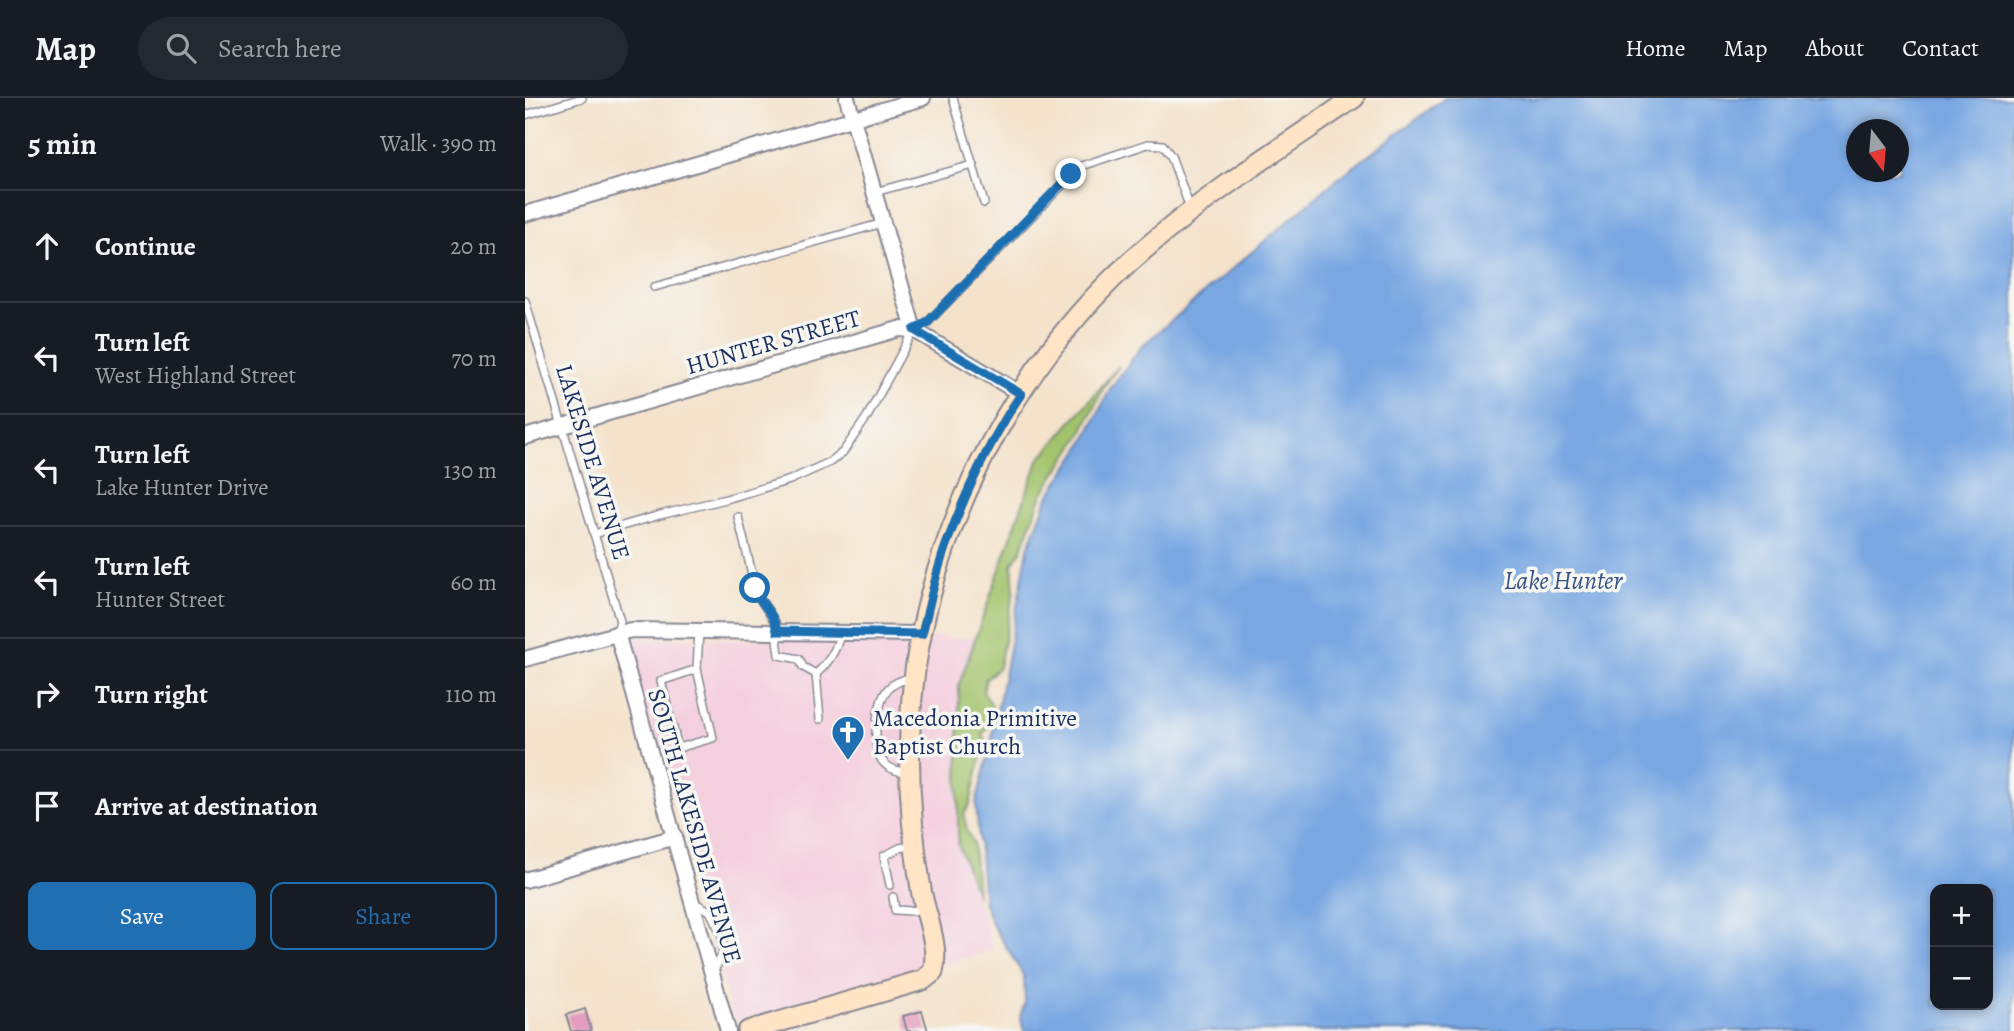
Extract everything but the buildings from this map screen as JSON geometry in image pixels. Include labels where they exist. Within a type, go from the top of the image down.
[{"type":"street","points":[[847,98],[914,330],[1021,394]]},
{"type":"street","points":[[525,214],[923,98]]},
{"type":"street","points":[[748,1031],[923,980],[933,972],[935,950],[925,908],[911,817],[910,728],[922,634],[947,541],[974,477],[1002,423],[1021,394],[1066,329],[1092,299],[1140,252],[1191,211],[1343,101]]},
{"type":"street","name":"HUNTER STREET","points":[[525,437],[899,329],[914,330]]},
{"type":"street","points":[[525,659],[631,630],[922,634]]},
{"type":"street","name":"SOUTH LAKESIDE AVENUE","points":[[617,633],[729,1031]]},
{"type":"street","points":[[525,880],[675,836]]},
{"type":"lane","points":[[525,114],[582,98]]},
{"type":"lane","points":[[953,98],[984,203]]},
{"type":"lane","points":[[594,534],[790,480],[829,462],[843,452],[867,417],[914,330],[927,323],[1071,174],[1090,161],[1148,144],[1163,145],[1171,156],[1191,211]]},
{"type":"lane","points":[[875,192],[973,165]]},
{"type":"lane","points":[[654,287],[884,223]]},
{"type":"lane","name":"LAKESIDE AVENUE","points":[[525,301],[620,621],[617,633]]},
{"type":"lane","points":[[738,517],[757,594],[771,613],[777,631],[779,655],[799,659],[803,667],[816,674]]},
{"type":"lane","points":[[697,669],[661,681],[678,748],[713,738],[697,669],[699,631]]},
{"type":"lane","points":[[820,719],[816,674],[837,647],[840,632]]},
{"type":"lane","points":[[877,719],[885,690],[901,680],[915,677]]},
{"type":"lane","points":[[876,731],[877,754],[880,758],[889,768],[909,773]]},
{"type":"lane","points":[[890,885],[884,856],[900,848],[915,845]]},
{"type":"lane","points":[[893,897],[895,910],[912,911],[925,908]]},
{"type":"shaded area","points":[[929,637],[976,638],[959,685],[958,844],[994,950],[942,965],[928,887],[917,769],[923,669]]},
{"type":"shaded area","points":[[626,639],[913,642],[908,666],[928,951],[925,970],[737,1022],[733,1020],[683,827]]},
{"type":"green space","points":[[1119,366],[1105,385],[1079,438],[1042,494],[1021,551],[1012,564],[1014,590],[999,667],[986,679],[983,692],[992,705],[987,729],[982,734],[985,739],[970,804],[964,814],[967,831],[973,842],[977,896],[958,844],[959,685],[1038,461]]},
{"type":"water","name":"Lake Hunter","points":[[1445,98],[2014,98],[2014,1031],[1024,1031],[1020,1016],[1025,1003],[1024,976],[992,924],[984,903],[976,803],[991,743],[1028,549],[1048,497],[1084,442],[1110,389],[1142,346],[1336,180]]},
{"type":"place","name":"Macedonia Primitive Baptist Church","points":[[848,762]]},
{"type":"route","points":[[755,588],[759,599],[770,611],[777,631],[922,634],[947,541],[974,477],[1002,423],[1021,394],[914,330],[927,323],[1071,174]]}]
